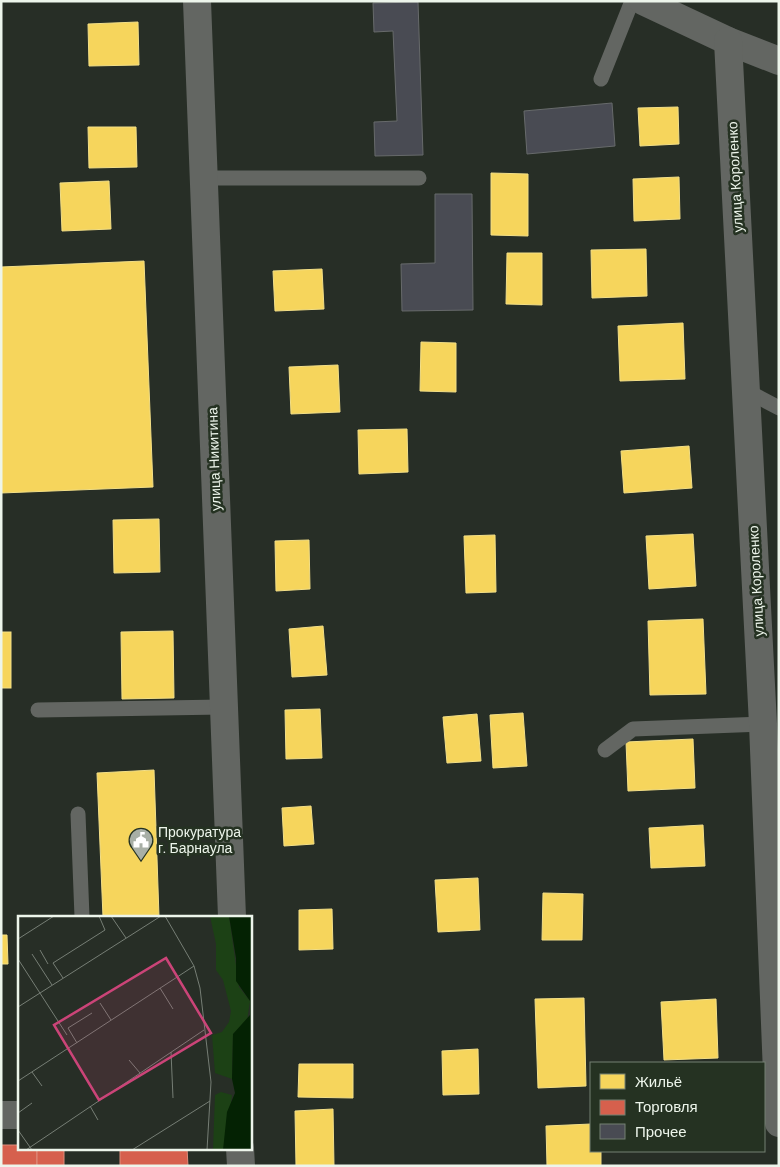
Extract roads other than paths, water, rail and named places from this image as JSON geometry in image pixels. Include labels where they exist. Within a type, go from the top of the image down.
[{"type":"street","name":"улица Никитина","points":[[197,1],[232,916]]},
{"type":"street","points":[[644,1],[728,41],[779,61]]},
{"type":"street","name":"улица Короленко","points":[[728,41],[763,724],[779,1122]]},
{"type":"street","points":[[1,1115],[18,1115]]},
{"type":"street","points":[[240,1150],[241,1166]]},
{"type":"lane","points":[[601,80],[632,1]]},
{"type":"lane","points":[[203,178],[419,178]]},
{"type":"lane","points":[[747,391],[779,408]]},
{"type":"lane","points":[[38,710],[224,707]]},
{"type":"lane","points":[[605,750],[633,729],[763,724]]},
{"type":"lane","points":[[78,814],[82,916]]},
{"type":"place","name":"Прокуратура г. Барнаула","points":[[141,861]]}]
